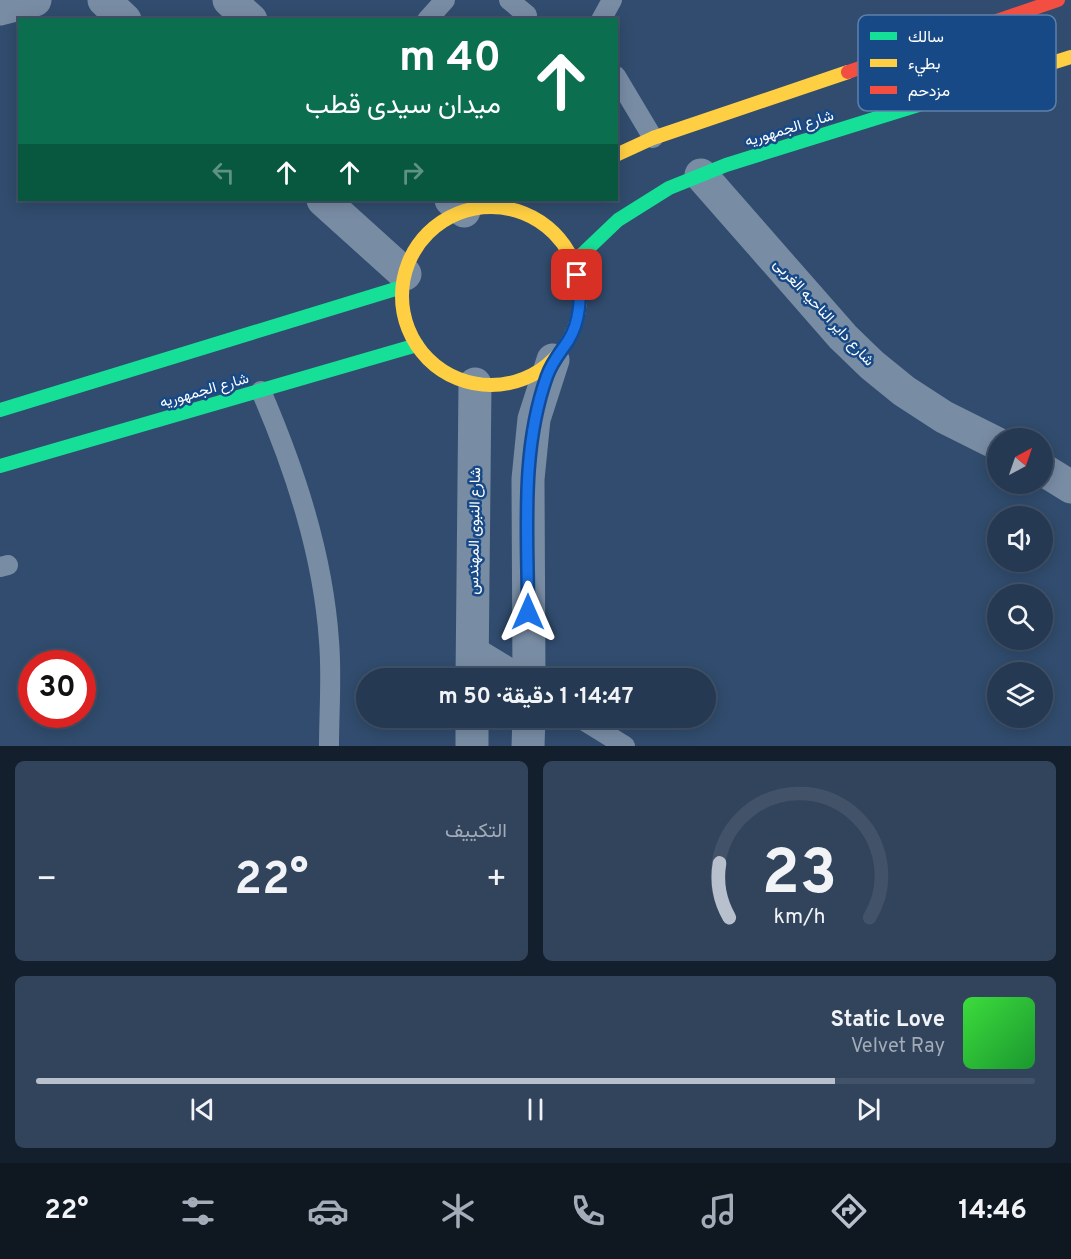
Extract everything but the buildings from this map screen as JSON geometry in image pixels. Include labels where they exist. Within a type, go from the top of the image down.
[{"type":"street","points":[[0,9],[35,0]]},
{"type":"street","points":[[104,0],[123,18]]},
{"type":"street","points":[[229,0],[249,18]]},
{"type":"street","points":[[1014,15],[1058,0]]},
{"type":"street","name":"شارع الجمهوريه","points":[[1056,62],[1071,57]]},
{"type":"street","points":[[618,154],[653,138],[858,68]]},
{"type":"street","name":"شارع الجمهوريه","points":[[574,262],[618,220],[669,188],[726,165],[898,111]]},
{"type":"street","name":"شارع داير الناحيه الغربى","points":[[701,176],[843,336],[872,365],[904,391],[944,417],[987,438]]},
{"type":"street","points":[[324,201],[404,280]]},
{"type":"street","points":[[517,211],[534,201]]},
{"type":"street","points":[[458,205],[517,211],[540,222],[560,240],[574,262],[580,287],[579,314],[569,339],[553,360],[537,372],[517,381],[496,385],[475,384],[453,376],[432,363],[417,345],[408,327],[403,308],[404,280],[413,253],[426,235],[458,205]]},
{"type":"street","points":[[0,410],[404,280]]},
{"type":"street","name":"شارع الجمهوريه","points":[[0,466],[417,345]]},
{"type":"street","points":[[529,668],[528,479],[534,419],[553,360]]},
{"type":"street","name":"شارع النبوى المهندس","points":[[472,666],[475,384]]},
{"type":"street","points":[[1053,476],[1071,487]]},
{"type":"street","points":[[472,728],[472,746]]},
{"type":"street","points":[[528,728],[528,746]]},
{"type":"lane","points":[[429,18],[445,0]]},
{"type":"lane","points":[[508,0],[526,15]]},
{"type":"lane","points":[[602,18],[612,0]]},
{"type":"lane","points":[[989,0],[994,15]]},
{"type":"lane","points":[[618,79],[653,138]]},
{"type":"lane","points":[[261,391],[287,451],[306,513],[321,577],[330,641],[329,746]]},
{"type":"lane","points":[[596,728],[625,746]]},
{"type":"traffic: fast","points":[[574,262],[618,220],[669,188],[726,165],[899,111]]},
{"type":"traffic: fast","points":[[0,410],[402,287]]},
{"type":"traffic: fast","points":[[0,466],[417,345]]},
{"type":"traffic: slow","points":[[1056,62],[1071,57]]},
{"type":"traffic: slow","points":[[618,154],[653,138],[848,72]]},
{"type":"traffic: slow","points":[[491,207],[525,214],[554,233],[573,262],[580,296],[573,330],[554,359],[525,378],[491,385],[457,378],[428,359],[409,330],[402,296],[409,262],[428,233],[457,214],[491,207]]},
{"type":"traffic: jam","points":[[1014,15],[1058,0]]},
{"type":"traffic: jam","points":[[848,72],[858,69]]},
{"type":"route","points":[[528,612],[528,479],[534,419],[553,360],[569,339],[579,314],[580,287],[577,275]]}]
